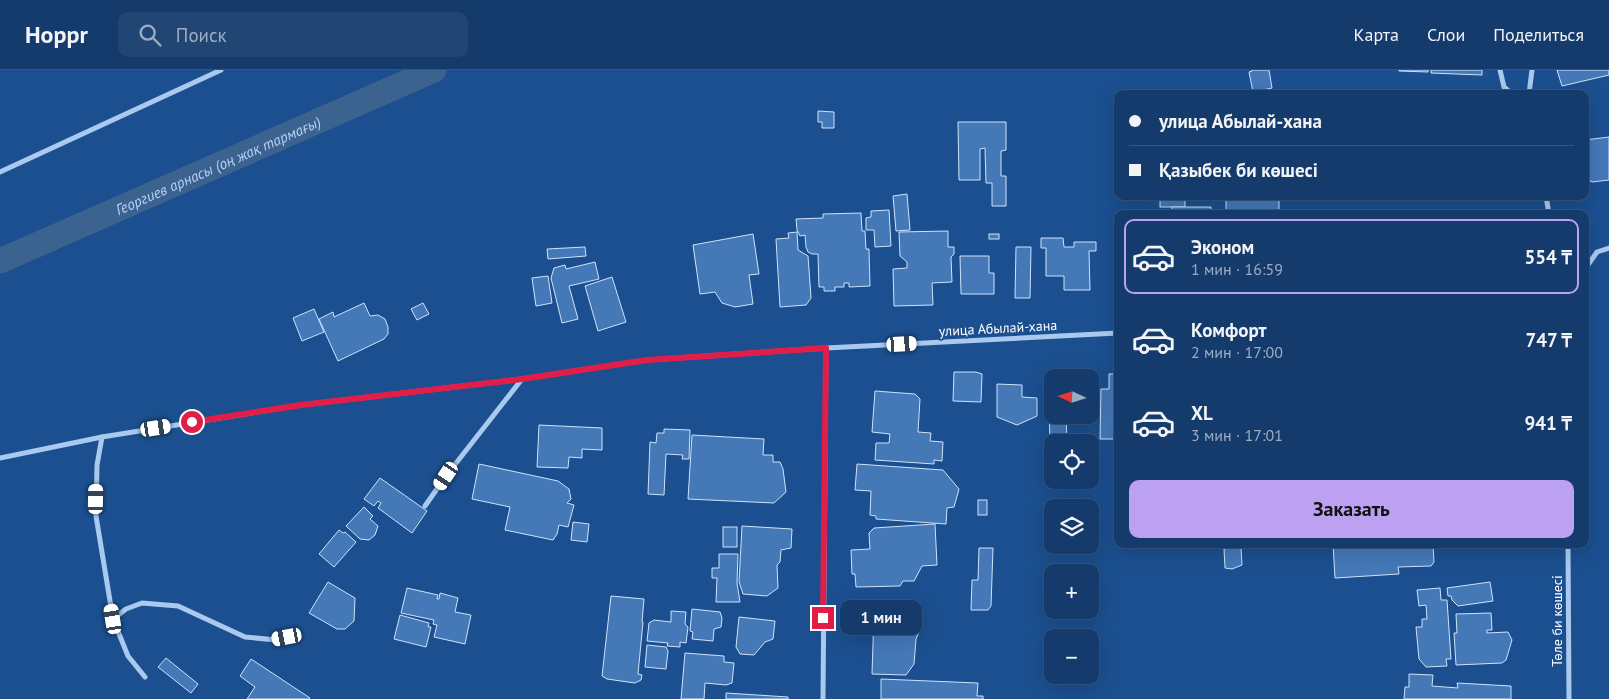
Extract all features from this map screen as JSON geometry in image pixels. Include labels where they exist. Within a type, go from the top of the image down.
[{"type":"street","points":[[0,172],[221,70]]},
{"type":"street","points":[[1500,70],[1504,87],[1507,90]]},
{"type":"street","points":[[1530,90],[1532,70]]},
{"type":"street","points":[[1589,263],[1597,252],[1609,248]]},
{"type":"street","name":"улица Абылай-хана","points":[[0,458],[102,437],[301,405],[522,379],[647,360],[826,348],[1114,333]]},
{"type":"street","points":[[823,699],[826,348]]},
{"type":"street","points":[[425,506],[446,476],[522,379]]},
{"type":"street","points":[[102,437],[97,465],[96,516],[113,619],[128,656],[144,677]]},
{"type":"street","name":"Төле би көшесі","points":[[1568,548],[1568,699]]},
{"type":"street","points":[[113,619],[126,609],[142,603],[178,606],[245,637],[276,640],[298,635]]},
{"type":"building","points":[[1269,70],[1272,88],[1253,90],[1249,72]]},
{"type":"building","points":[[1428,70],[1428,72],[1399,71]]},
{"type":"building","points":[[1431,70],[1482,70],[1482,75],[1431,73]]},
{"type":"building","points":[[1557,70],[1609,70],[1609,75],[1562,86]]},
{"type":"building","points":[[818,111],[834,112],[834,128],[822,128],[822,122],[818,122]]},
{"type":"building","points":[[958,122],[1006,122],[1006,150],[1001,151],[1001,176],[1006,176],[1006,206],[992,206],[992,183],[986,183],[985,148],[980,149],[980,180],[959,180]]},
{"type":"building","points":[[1609,137],[1609,180],[1592,182],[1589,180],[1589,140]]},
{"type":"building","points":[[907,194],[910,230],[896,231],[893,196]]},
{"type":"building","points":[[1160,200],[1185,200],[1185,207],[1160,207]]},
{"type":"building","points":[[1226,200],[1279,200],[1279,210],[1226,210]]},
{"type":"building","points":[[1172,207],[1211,207],[1211,210],[1172,210]]},
{"type":"building","points":[[889,210],[891,246],[875,247],[874,230],[866,230],[866,218],[871,217],[871,211]]},
{"type":"building","points":[[861,213],[866,249],[869,249],[870,286],[849,287],[849,283],[844,283],[844,287],[835,287],[835,291],[824,291],[824,287],[819,287],[818,254],[808,252],[805,235],[800,236],[797,230],[796,219],[823,218],[823,214]]},
{"type":"building","points":[[948,231],[948,247],[954,247],[954,254],[951,257],[952,282],[932,283],[933,305],[894,306],[893,269],[907,268],[907,262],[900,256],[899,232]]},
{"type":"building","points":[[797,232],[798,250],[808,256],[811,298],[806,305],[780,307],[776,239],[789,238],[788,233]]},
{"type":"building","points":[[753,234],[759,274],[749,275],[753,304],[735,307],[722,303],[715,292],[700,294],[693,245]]},
{"type":"building","points":[[989,234],[999,234],[999,239],[989,239]]},
{"type":"building","points":[[1041,238],[1063,238],[1064,247],[1074,247],[1074,242],[1096,242],[1096,251],[1089,251],[1090,290],[1064,290],[1064,276],[1046,276],[1046,248],[1041,248]]},
{"type":"building","points":[[585,247],[586,256],[548,259],[547,249]]},
{"type":"building","points":[[1016,247],[1031,247],[1030,298],[1015,298]]},
{"type":"building","points":[[960,256],[989,256],[989,273],[994,273],[994,294],[961,294]]},
{"type":"building","points":[[595,262],[599,279],[569,286],[578,319],[562,323],[551,278],[554,268],[565,265],[566,269]]},
{"type":"building","points":[[548,276],[552,303],[536,306],[532,278]]},
{"type":"building","points":[[612,277],[626,322],[598,331],[585,286]]},
{"type":"building","points":[[364,303],[370,316],[378,315],[385,319],[388,334],[384,339],[338,361],[319,319],[333,312],[334,317]]},
{"type":"building","points":[[423,303],[429,314],[417,320],[411,309]]},
{"type":"building","points":[[314,309],[324,332],[302,341],[293,318]]},
{"type":"building","points":[[954,372],[976,372],[982,374],[981,402],[953,401]]},
{"type":"building","points":[[1109,374],[1114,374],[1114,439],[1100,439],[1101,389],[1109,389]]},
{"type":"building","points":[[997,384],[1022,385],[1022,397],[1037,398],[1037,416],[1017,425],[997,417]]},
{"type":"building","points":[[875,391],[915,394],[920,399],[918,432],[931,433],[930,441],[943,442],[942,461],[934,460],[934,464],[875,460],[876,443],[889,443],[890,434],[872,432]]},
{"type":"building","points":[[1049,424],[1066,424],[1067,434],[1050,434]]},
{"type":"building","points":[[539,425],[602,428],[602,450],[582,449],[582,458],[569,457],[568,468],[537,467]]},
{"type":"building","points":[[664,429],[690,430],[689,459],[682,459],[683,455],[666,454],[664,495],[648,494],[650,442],[656,443],[657,433],[664,433]]},
{"type":"building","points":[[692,435],[764,439],[763,455],[773,455],[773,462],[780,462],[783,469],[786,492],[774,503],[688,499]]},
{"type":"building","points":[[479,464],[558,481],[569,489],[571,499],[567,503],[574,505],[568,527],[559,525],[553,540],[505,530],[510,507],[472,499]]},
{"type":"building","points":[[857,464],[943,470],[959,489],[954,507],[947,508],[946,524],[876,519],[876,516],[870,515],[871,491],[855,490]]},
{"type":"building","points":[[380,478],[427,511],[412,533],[378,508],[381,503],[378,501],[374,506],[364,499]]},
{"type":"building","points":[[978,500],[987,500],[987,515],[978,515]]},
{"type":"building","points":[[364,507],[373,516],[370,519],[378,526],[375,535],[369,540],[360,539],[346,526]]},
{"type":"building","points":[[573,522],[589,524],[587,542],[571,540]]},
{"type":"building","points":[[935,524],[937,565],[922,566],[914,581],[903,581],[900,586],[856,587],[855,574],[852,574],[851,550],[870,549],[869,533],[874,528]]},
{"type":"building","points":[[742,526],[792,529],[791,548],[781,550],[780,562],[777,565],[778,588],[767,596],[743,594],[739,582]]},
{"type":"building","points":[[723,527],[737,527],[737,547],[723,547]]},
{"type":"building","points":[[339,530],[343,533],[345,532],[356,542],[334,567],[319,554]]},
{"type":"building","points":[[979,548],[993,548],[991,606],[988,610],[971,610],[972,580],[978,580]]},
{"type":"building","points":[[1241,548],[1242,565],[1232,569],[1225,568],[1224,549]]},
{"type":"building","points":[[1333,548],[1433,548],[1434,562],[1431,566],[1398,567],[1399,574],[1335,578]]},
{"type":"building","points":[[719,554],[738,554],[737,583],[740,602],[716,602],[717,578],[712,578],[712,568],[719,568]]},
{"type":"building","points":[[328,582],[355,598],[354,621],[345,629],[337,629],[309,613]]},
{"type":"building","points":[[1490,582],[1493,601],[1458,606],[1451,596],[1448,596],[1447,588]]},
{"type":"building","points":[[407,588],[438,595],[437,599],[439,599],[440,593],[458,598],[455,612],[471,615],[465,644],[434,637],[437,625],[433,624],[434,620],[401,613]]},
{"type":"building","points":[[1440,588],[1441,600],[1447,600],[1451,659],[1446,659],[1447,666],[1426,667],[1419,659],[1416,627],[1422,627],[1422,619],[1427,619],[1426,605],[1419,606],[1417,590]]},
{"type":"building","points":[[611,596],[644,599],[638,674],[642,675],[641,680],[635,683],[607,679],[602,676]]},
{"type":"building","points":[[692,609],[720,612],[722,618],[721,627],[714,629],[713,641],[692,639],[693,632],[690,631]]},
{"type":"building","points":[[671,611],[686,612],[685,624],[688,627],[686,643],[680,642],[680,647],[667,646],[668,643],[647,641],[649,623],[654,620],[671,622]]},
{"type":"building","points":[[874,613],[911,615],[919,632],[916,639],[914,664],[906,675],[872,674]]},
{"type":"building","points":[[1491,613],[1492,630],[1487,630],[1487,633],[1508,632],[1512,640],[1506,660],[1502,663],[1456,665],[1454,633],[1457,633],[1456,614]]},
{"type":"building","points":[[400,615],[429,623],[428,627],[431,627],[426,647],[394,639]]},
{"type":"building","points":[[739,617],[775,621],[773,639],[765,642],[754,655],[740,654],[736,647]]},
{"type":"building","points":[[647,645],[666,647],[668,651],[666,669],[645,667]]},
{"type":"building","points":[[685,653],[724,656],[724,662],[734,663],[732,683],[726,685],[705,683],[704,699],[681,699]]},
{"type":"building","points":[[166,658],[198,684],[191,693],[158,667]]},
{"type":"building","points":[[251,659],[310,698],[247,699],[255,687],[240,676]]},
{"type":"building","points":[[1409,674],[1433,675],[1432,686],[1458,688],[1457,683],[1511,686],[1511,699],[1404,699],[1405,687],[1409,687]]},
{"type":"building","points":[[881,679],[978,683],[977,696],[983,696],[983,699],[881,699]]},
{"type":"building","points":[[726,693],[788,697],[788,699],[726,699]]},
{"type":"waterway","name":"Георгиев арнасы (оң жақ тармағы)","points":[[0,261],[434,70]]},
{"type":"route","points":[[192,422],[301,405],[522,379],[647,360],[826,348],[823,618]]}]
